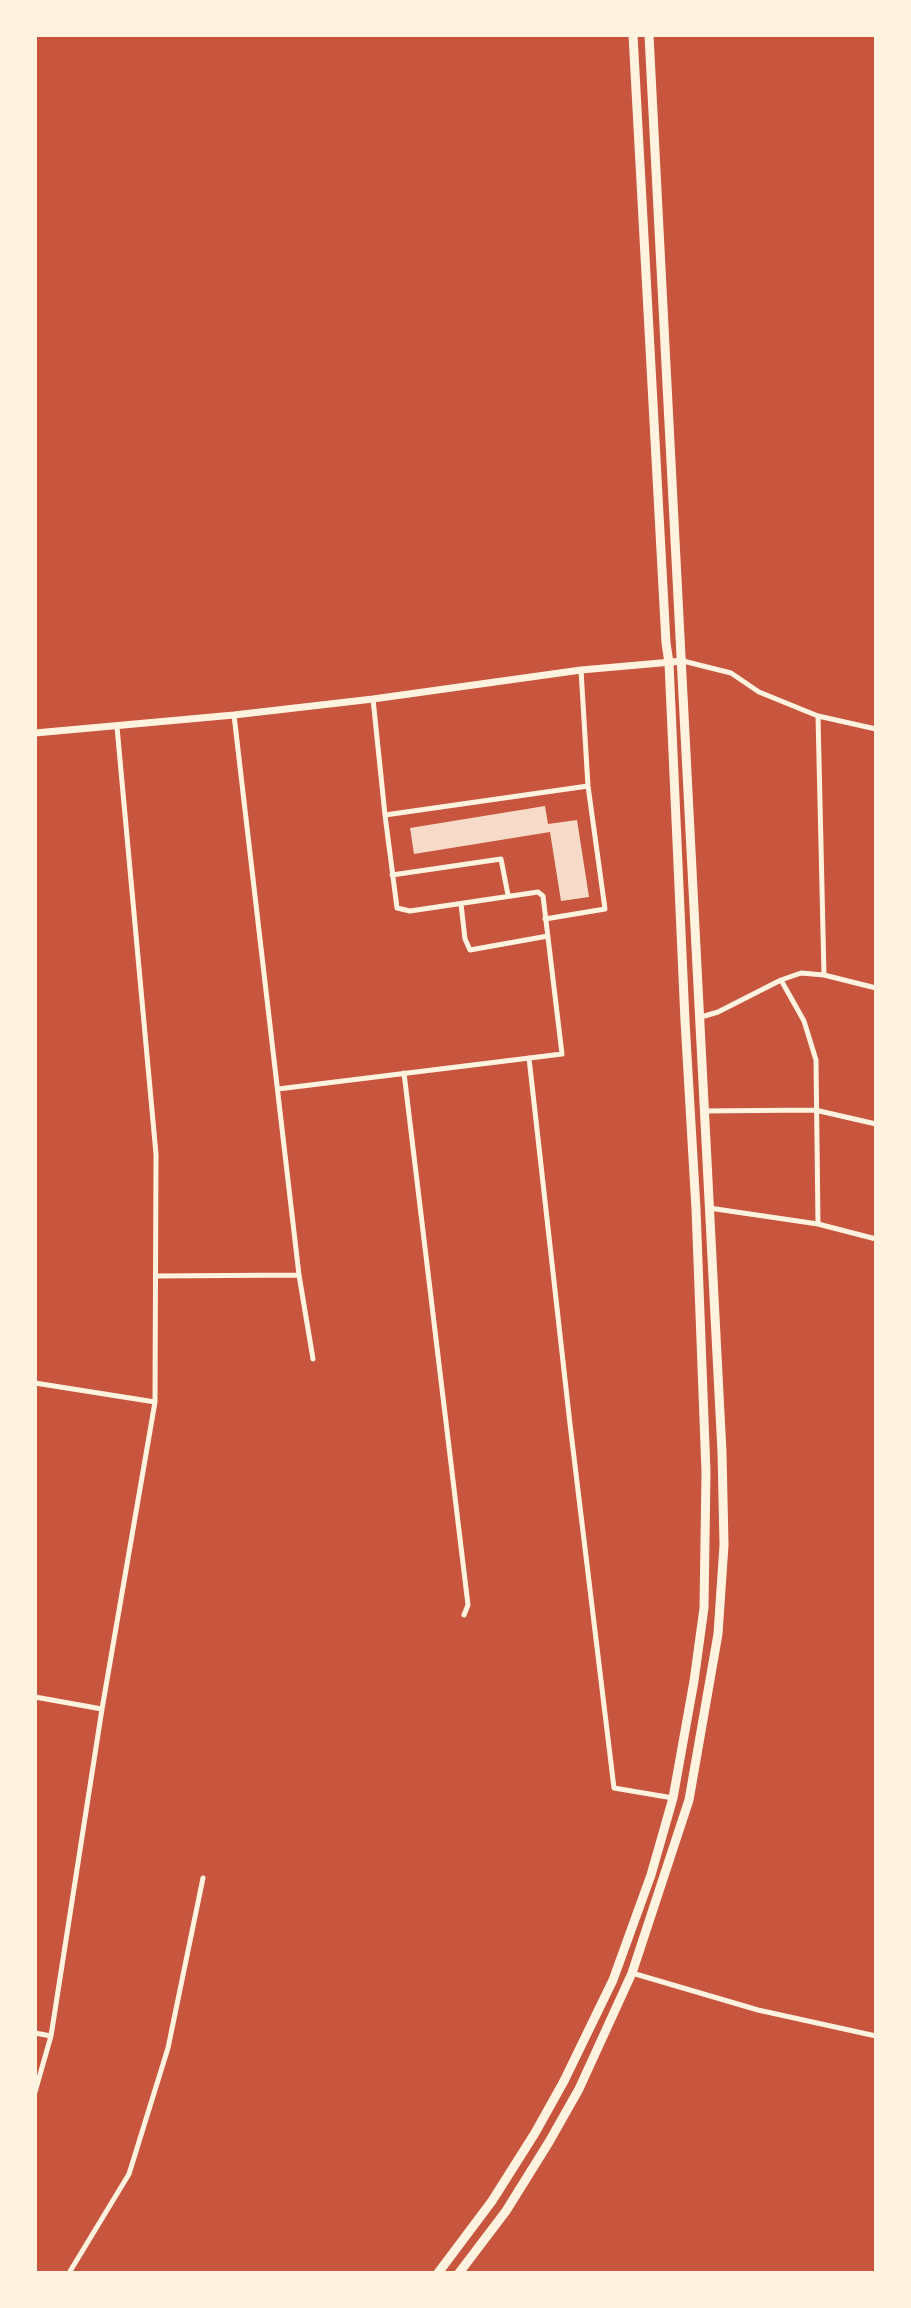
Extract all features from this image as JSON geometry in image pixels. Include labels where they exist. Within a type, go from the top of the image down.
[{"type":"highway","points":[[438,2273],[463,2242],[519,2160],[564,2081],[613,1980],[650,1875],[673,1798],[704,1608],[705,1454],[696,1209],[633,35]]},
{"type":"highway","points":[[460,2273],[506,2211],[549,2142],[579,2089],[632,1973],[689,1800],[718,1634],[724,1545],[722,1452],[649,35]]},
{"type":"highway","points":[[705,1454],[722,1452]]},
{"type":"main road","points":[[35,733],[234,715],[580,670],[683,661]]},
{"type":"street","points":[[683,661],[730,673],[759,692],[818,716],[876,729]]},
{"type":"street","points":[[545,919],[604,909],[588,786],[580,670]]},
{"type":"street","points":[[278,1089],[562,1054],[548,936],[542,896],[538,892],[410,911],[397,908],[373,699]]},
{"type":"street","points":[[234,715],[299,1275],[313,1359]]},
{"type":"street","points":[[818,716],[824,975]]},
{"type":"street","points":[[35,2092],[51,2036],[102,1709],[155,1402],[156,1154],[117,727]]},
{"type":"street","points":[[385,815],[588,786]]},
{"type":"street","points":[[392,875],[500,859],[508,895]]},
{"type":"street","points":[[461,904],[465,939],[470,950],[548,936]]},
{"type":"street","points":[[701,1017],[726,1009],[801,972],[876,988]]},
{"type":"street","points":[[781,980],[804,1021],[816,1060],[818,1224]]},
{"type":"street","points":[[529,1058],[614,1788],[673,1798]]},
{"type":"street","points":[[404,1073],[467,1605],[464,1615]]},
{"type":"street","points":[[703,1111],[815,1110],[876,1124]]},
{"type":"street","points":[[709,1208],[818,1224],[876,1239]]},
{"type":"street","points":[[156,1276],[299,1275]]},
{"type":"street","points":[[35,1383],[155,1402]]},
{"type":"street","points":[[35,1697],[102,1709]]},
{"type":"street","points":[[69,2273],[129,2174],[169,2048],[203,1878]]},
{"type":"street","points":[[632,1973],[758,2010],[876,2036]]},
{"type":"street","points":[[35,2034],[51,2036]]},
{"type":"building","points":[[545,806],[548,824],[577,820],[589,897],[561,901],[550,832],[414,854],[410,828]]}]
